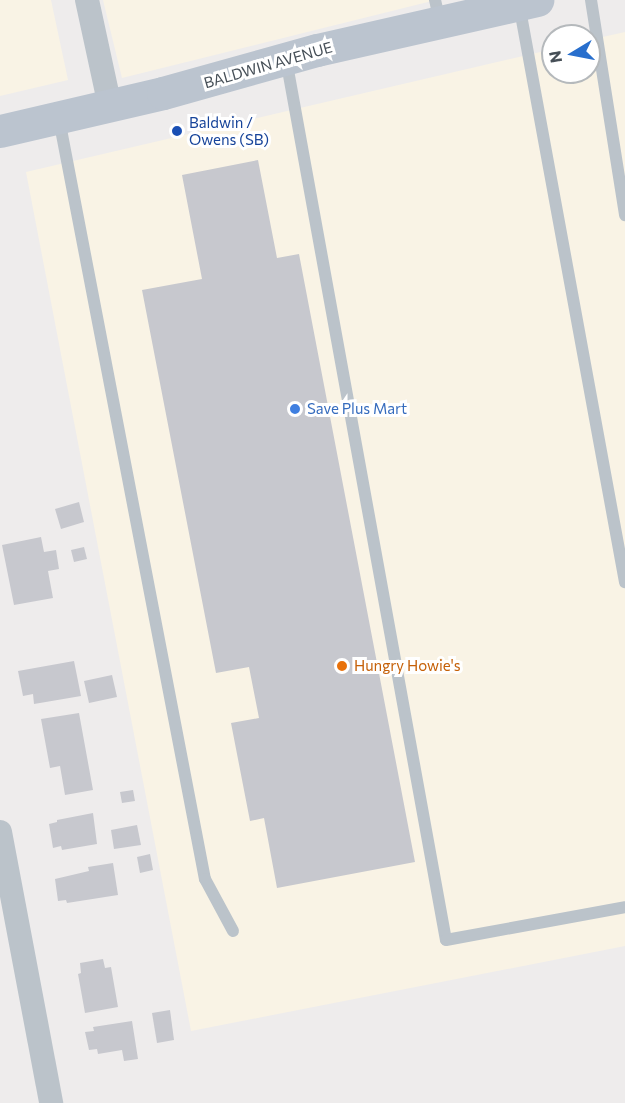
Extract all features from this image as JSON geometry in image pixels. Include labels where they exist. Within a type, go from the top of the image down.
[{"type":"main road","name":"BALDWIN AVENUE","points":[[0,131],[111,106],[286,58],[438,11],[528,2]]},
{"type":"street","points":[[87,0],[111,106]]},
{"type":"street","points":[[0,832],[51,1103]]},
{"type":"lane","points":[[591,0],[625,216]]},
{"type":"lane","points":[[528,2],[625,582]]},
{"type":"lane","points":[[286,58],[446,940],[625,907]]},
{"type":"lane","points":[[58,118],[205,879],[233,931]]},
{"type":"shaded area","points":[[0,0],[51,0],[68,80],[0,96]]},
{"type":"shaded area","points":[[103,0],[436,0],[122,78]]},
{"type":"shaded area","points":[[625,32],[625,946],[191,1031],[26,172],[541,52],[541,84],[601,84],[601,37]]},
{"type":"building","points":[[258,160],[277,258],[299,254],[415,862],[277,888],[264,818],[250,821],[231,723],[259,718],[249,667],[216,673],[142,290],[202,279],[182,175]]},
{"type":"building","points":[[79,502],[84,522],[61,529],[55,509]]},
{"type":"building","points":[[41,537],[44,552],[56,550],[59,569],[48,571],[53,598],[14,605],[2,545]]},
{"type":"building","points":[[84,547],[87,559],[74,562],[71,550]]},
{"type":"building","points":[[74,661],[81,696],[34,704],[33,694],[23,696],[18,671]]},
{"type":"building","points":[[112,675],[117,697],[89,703],[84,681]]},
{"type":"building","points":[[79,713],[93,790],[65,795],[60,766],[50,768],[41,719]]},
{"type":"building","points":[[133,790],[135,801],[122,803],[120,792]]},
{"type":"building","points":[[93,813],[97,844],[62,850],[61,846],[53,848],[49,824],[57,820]]},
{"type":"building","points":[[137,825],[141,845],[114,849],[111,830]]},
{"type":"building","points":[[150,854],[153,870],[140,873],[137,857]]},
{"type":"building","points":[[113,863],[118,895],[67,903],[66,900],[58,901],[55,879],[89,871],[88,867]]},
{"type":"building","points":[[103,959],[105,968],[111,967],[118,1007],[85,1013],[78,974],[81,973],[80,963]]},
{"type":"building","points":[[170,1010],[174,1040],[157,1043],[152,1013]]},
{"type":"building","points":[[132,1021],[138,1059],[124,1061],[122,1050],[98,1054],[97,1049],[89,1050],[85,1032],[94,1031],[93,1027]]},
{"type":"place","name":"Baldwin / Owens (SB)","points":[[177,131]]},
{"type":"place","name":"Save Plus Mart","points":[[295,409]]},
{"type":"place","name":"Hungry Howie's","points":[[342,666]]}]
